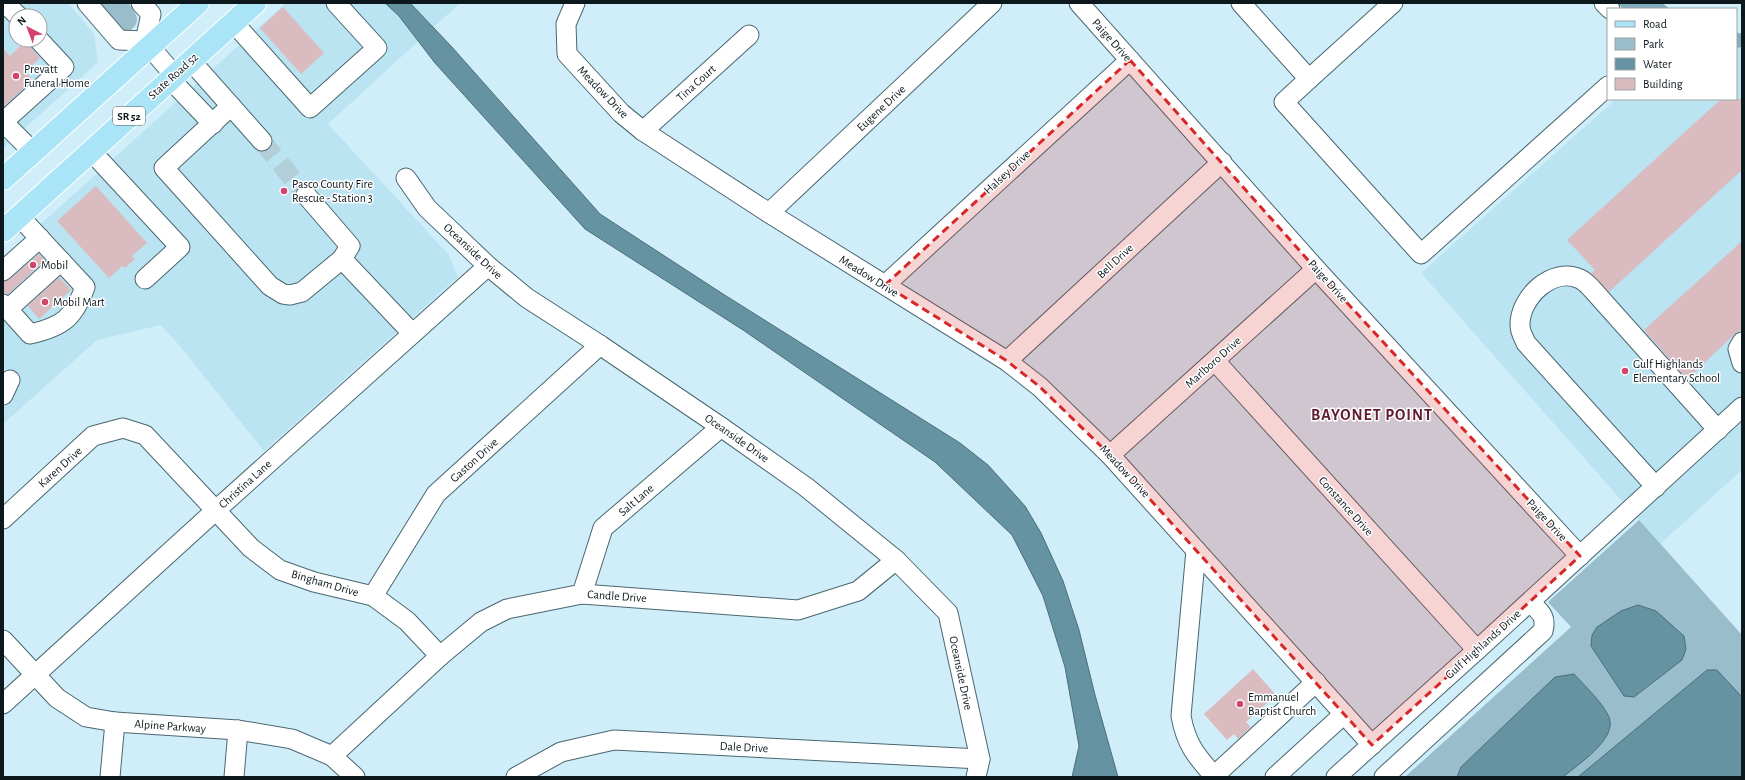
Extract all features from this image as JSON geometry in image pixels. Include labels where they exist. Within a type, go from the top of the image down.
[{"type":"main road","points":[[3,178],[33,152],[147,44],[198,3]]},
{"type":"main road","name":"State Road 52","points":[[3,231],[255,3]]},
{"type":"street","points":[[87,3],[120,40],[147,44],[172,77],[213,124]]},
{"type":"street","points":[[141,3],[151,14],[147,44]]},
{"type":"street","points":[[233,22],[310,108],[377,48],[336,3]]},
{"type":"street","name":"Meadow Drive","points":[[575,3],[566,24],[567,54],[621,113],[643,131],[769,213],[1007,361],[1040,387],[1110,455],[1372,745]]},
{"type":"street","name":"Eugene Drive","points":[[769,213],[992,3]]},
{"type":"street","name":"Paige Drive","points":[[1079,3],[1316,269],[1580,556]]},
{"type":"street","points":[[1241,3],[1309,79]]},
{"type":"street","points":[[1393,3],[1284,102],[1421,254],[1607,87]]},
{"type":"street","name":"Tina Court","points":[[643,131],[749,35]]},
{"type":"street","points":[[33,152],[3,123],[64,67],[46,48]]},
{"type":"street","points":[[191,60],[262,140]]},
{"type":"street","name":"Halsey Drive","points":[[884,285],[1130,60]]},
{"type":"street","points":[[231,106],[164,168],[270,286],[283,294],[290,295],[302,292],[342,259],[350,246],[306,195]]},
{"type":"street","points":[[91,150],[180,247],[145,279]]},
{"type":"street","name":"Bell Drive","points":[[1007,361],[1222,162]]},
{"type":"street","name":"Oceanside Drive","points":[[406,178],[427,208],[488,266],[527,298],[721,426],[806,487],[896,560],[948,614],[978,768]]},
{"type":"street","points":[[19,216],[40,238],[85,287],[79,304],[66,320],[48,330],[30,334],[5,307],[61,261]]},
{"type":"street","points":[[3,271],[40,238]]},
{"type":"street","points":[[342,259],[412,333]]},
{"type":"street","name":"Christina Lane","points":[[3,704],[412,333],[488,266]]},
{"type":"street","name":"Marlboro Drive","points":[[1110,455],[1316,269]]},
{"type":"street","points":[[1656,487],[1526,343],[1520,328],[1521,313],[1527,300],[1538,288],[1552,279],[1570,276],[1581,280],[1592,289],[1718,430]]},
{"type":"street","points":[[1742,342],[1738,349],[1742,363]]},
{"type":"street","name":"Gaston Drive","points":[[373,596],[436,494],[600,345]]},
{"type":"street","name":"Constance Drive","points":[[1215,361],[1478,650]]},
{"type":"street","name":"Gulf Highlands Drive","points":[[1336,777],[1478,650],[1742,408]]},
{"type":"street","name":"Salt Lane","points":[[582,594],[603,528],[721,426]]},
{"type":"street","name":"Bingham Drive","points":[[123,428],[145,435],[251,548],[280,570],[314,582],[373,596],[407,621],[440,656]]},
{"type":"street","name":"Karen Drive","points":[[3,519],[93,436],[123,428]]},
{"type":"street","points":[[1196,550],[1181,716],[1184,734],[1195,754],[1214,777],[1316,682]]},
{"type":"street","name":"Candle Drive","points":[[332,756],[440,656],[481,622],[507,609],[582,594],[798,610],[858,591],[896,560]]},
{"type":"street","points":[[1384,777],[1543,631],[1546,622],[1542,615],[1530,602]]},
{"type":"street","name":"Alpine Parkway","points":[[3,640],[34,676],[57,698],[86,717],[115,722],[238,730],[292,739],[332,756],[355,777]]},
{"type":"street","points":[[1275,777],[1344,714]]},
{"type":"street","points":[[110,777],[115,722]]},
{"type":"street","points":[[234,777],[238,730]]},
{"type":"street","name":"Dale Drive","points":[[516,777],[561,752],[614,740],[978,768]]},
{"type":"highlighted area","points":[[1130,60],[1316,269],[1580,556],[1372,745],[1110,455],[1040,387],[1007,361],[885,285]]},
{"type":"shaded area","points":[[3,3],[68,3],[94,34],[98,62],[3,148]]},
{"type":"shaded area","points":[[286,3],[460,3],[328,124],[449,255],[458,277],[264,451],[179,345],[161,325],[97,340],[3,424],[3,258]]},
{"type":"shaded area","points":[[1618,3],[1662,3],[1669,8],[1622,8]]},
{"type":"shaded area","points":[[1737,32],[1742,34],[1742,47],[1737,48]]},
{"type":"shaded area","name":"Gulf Highlands Elementary School","points":[[1742,47],[1742,470],[1660,544],[1421,273],[1615,100],[1737,100],[1737,48]]},
{"type":"green space","points":[[93,3],[128,3],[136,14],[136,24],[129,31],[119,30]]},
{"type":"green space","points":[[1639,520],[1742,635],[1742,777],[1405,777],[1571,627],[1548,602]]},
{"type":"water","points":[[385,3],[410,3],[451,46],[600,214],[723,294],[960,443],[988,465],[1025,506],[1041,533],[1063,581],[1079,630],[1095,695],[1118,777],[1072,777],[1079,746],[1065,667],[1043,596],[1012,535],[935,462],[743,330],[585,229],[435,63],[399,16]]},
{"type":"water","points":[[1638,605],[1656,611],[1684,636],[1686,649],[1682,660],[1634,697],[1624,696],[1591,646],[1592,635],[1597,627],[1621,611]]},
{"type":"water","points":[[1707,670],[1717,670],[1742,697],[1742,777],[1578,777]]},
{"type":"water","points":[[1574,674],[1598,700],[1609,717],[1610,725],[1608,734],[1595,751],[1586,759],[1563,777],[1457,777],[1461,767],[1555,677]]},
{"type":"building","points":[[283,7],[324,53],[301,74],[260,28]]},
{"type":"building","name":"Prevatt Funeral Home","points":[[3,48],[10,56],[18,48],[31,48],[40,58],[25,72],[33,80],[3,107]]},
{"type":"building","points":[[1742,99],[1742,170],[1609,292],[1591,273],[1595,270],[1567,240],[1720,100]]},
{"type":"building","points":[[96,186],[147,243],[132,256],[135,259],[125,268],[122,266],[109,278],[57,221]]},
{"type":"building","points":[[1742,241],[1742,329],[1687,379],[1644,330]]},
{"type":"building","points":[[39,254],[45,260],[8,294],[4,293],[3,282],[10,279]]},
{"type":"building","name":"Mobil Mart","points":[[59,277],[71,290],[39,319],[28,306]]},
{"type":"building","name":"Emmanuel Baptist Church","points":[[1253,669],[1276,695],[1246,722],[1251,727],[1238,739],[1234,734],[1227,740],[1204,714]]},
{"type":"tunnel","points":[[262,141],[306,195]]},
{"type":"place","name":"Prevatt Funeral Home","points":[[16,76]]},
{"type":"place","name":"Pasco County Fire Rescue - Station 3","points":[[284,191]]},
{"type":"place","name":"Mobil","points":[[33,265]]},
{"type":"place","name":"Mobil Mart","points":[[45,302]]},
{"type":"place","name":"Gulf Highlands Elementary School","points":[[1625,371]]},
{"type":"place","name":"Emmanuel Baptist Church","points":[[1240,704]]},
{"type":"district","name":"BAYONET POINT","points":[[1372,415]]}]
